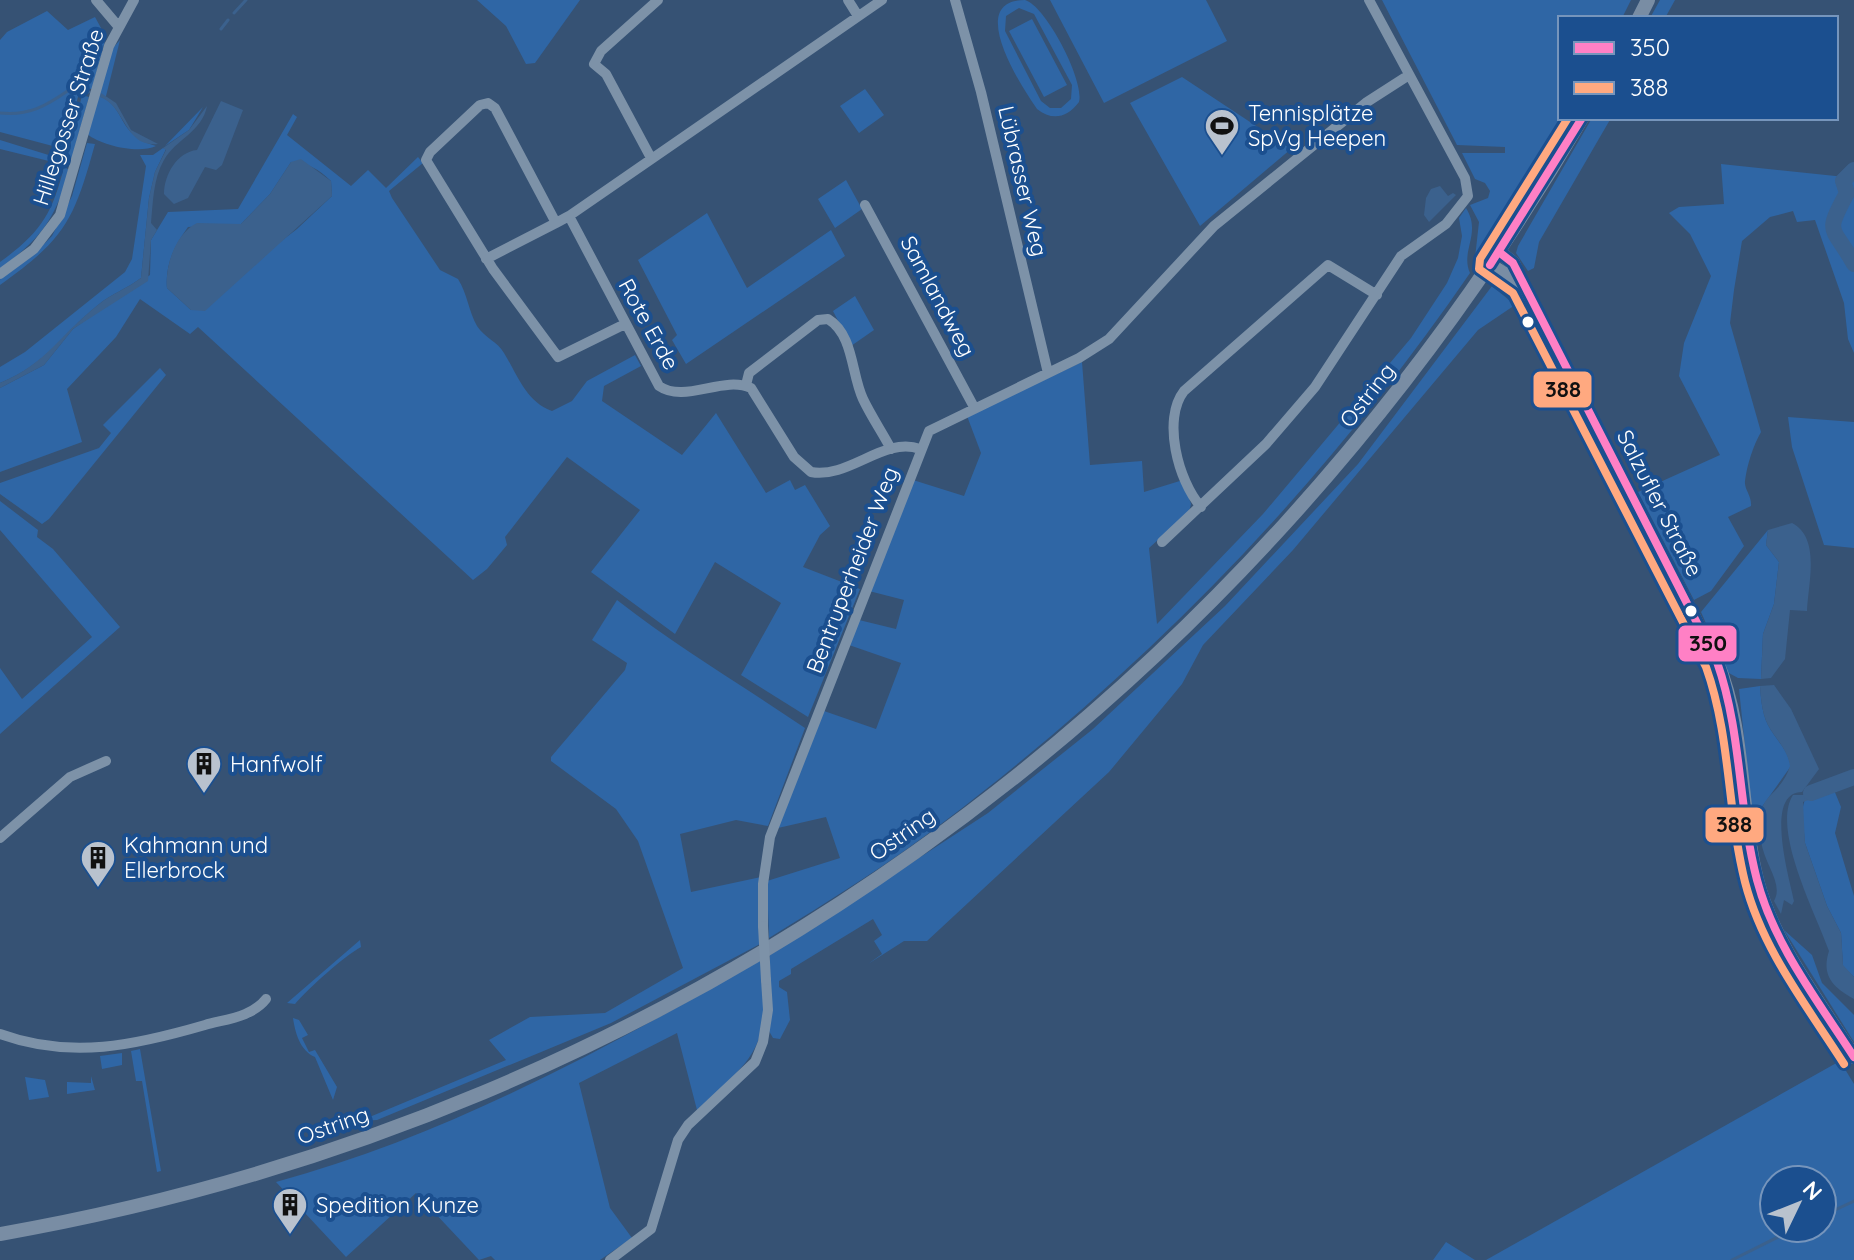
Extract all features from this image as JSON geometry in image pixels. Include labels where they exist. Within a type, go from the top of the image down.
[{"type":"main road","name":"Ostring","points":[[0,1234],[208,1188],[322,1153],[455,1104],[651,1014],[805,927],[925,846],[1052,750],[1201,615],[1253,562],[1366,432],[1490,265],[1581,120]]},
{"type":"main road","name":"Salzufler Straße","points":[[1499,252],[1513,263],[1717,662],[1733,712],[1751,846],[1764,904],[1787,952],[1854,1057]]},
{"type":"main road","points":[[1490,265],[1522,285]]},
{"type":"street","points":[[96,0],[118,26]]},
{"type":"street","name":"Hillegosser Straße","points":[[0,274],[41,241],[64,205],[105,57],[118,26],[134,0]]},
{"type":"street","points":[[651,158],[606,74],[594,64],[601,51],[658,0]]},
{"type":"street","points":[[848,0],[858,16]]},
{"type":"street","points":[[486,259],[569,216],[882,0]]},
{"type":"street","name":"Lübrasser Weg","points":[[955,0],[981,92],[1048,373]]},
{"type":"street","points":[[1162,542],[1246,465],[1302,403],[1401,256],[1446,224],[1471,195],[1369,0]]},
{"type":"street","name":"Bentruperheider Weg","points":[[610,1260],[651,1229],[659,1213],[678,1140],[688,1125],[755,1062],[763,1042],[768,1010],[763,884],[770,837],[920,449],[933,427],[1048,373],[1114,335],[1214,226],[1367,102],[1409,75]]},
{"type":"street","points":[[556,223],[495,108],[488,103],[480,105],[430,152],[426,160],[486,259],[558,357],[625,324]]},
{"type":"street","name":"Samlandweg","points":[[865,205],[974,407]]},
{"type":"street","name":"Rote Erde","points":[[569,216],[654,380],[665,390],[746,385]]},
{"type":"street","points":[[1201,507],[1193,497],[1171,432],[1174,408],[1184,391],[1328,265],[1377,295]]},
{"type":"street","points":[[891,449],[862,397],[851,354],[837,326],[828,319],[818,320],[749,373],[746,385],[756,393],[794,457],[811,472],[826,472],[906,445],[920,449]]},
{"type":"street","points":[[0,838],[70,777],[106,761]]},
{"type":"street","points":[[0,1034],[51,1047],[113,1048],[247,1014],[266,999]]},
{"type":"shaded area","points":[[477,0],[580,0],[535,63],[526,64],[506,26]]},
{"type":"shaded area","points":[[1025,0],[1034,5],[1062,45],[1079,92],[1079,102],[1064,114],[1048,115],[1037,109],[1010,64],[998,28],[999,14],[1008,4]],"holes":[[[1019,8],[1034,14],[1072,85],[1071,99],[1061,108],[1050,108],[1041,101],[1005,31],[1006,16]]]},
{"type":"shaded area","points":[[1050,0],[1206,0],[1227,41],[1104,103]]},
{"type":"shaded area","points":[[1382,0],[1631,0],[1623,16],[1558,16],[1558,120],[1566,120],[1554,148],[1474,267],[1479,222],[1470,205],[1488,198],[1490,191],[1485,183],[1475,179],[1462,153],[1505,153],[1505,147],[1457,145]]},
{"type":"shaded area","points":[[1660,0],[1675,0],[1666,16],[1651,16]]},
{"type":"shaded area","points":[[47,11],[68,30],[95,17],[101,28],[89,56],[64,149],[0,132],[0,40],[7,32]]},
{"type":"shaded area","points":[[1032,19],[1067,85],[1044,97],[1009,31]]},
{"type":"shaded area","points":[[106,37],[92,89],[85,88],[95,49]]},
{"type":"shaded area","points":[[120,40],[106,96],[100,96],[115,107],[134,135],[156,146],[121,148],[87,134],[112,49]]},
{"type":"shaded area","name":"Tennisplätze SpVg Heepen","points":[[1182,77],[1291,149],[1200,226],[1130,103]]},
{"type":"shaded area","points":[[865,89],[884,115],[859,133],[840,106]]},
{"type":"shaded area","points":[[101,93],[116,103],[131,130],[158,144],[138,140],[109,102],[100,97]]},
{"type":"shaded area","points":[[82,95],[89,97],[72,158],[67,158]]},
{"type":"shaded area","points":[[221,101],[243,110],[222,165],[216,170],[205,167],[188,198],[174,204],[164,194],[169,172],[183,155],[197,150]]},
{"type":"shaded area","points":[[207,106],[200,122],[164,160],[158,175],[151,223],[157,230],[151,240],[148,281],[73,329],[44,365],[0,388],[0,383],[42,357],[98,305],[141,278],[149,198],[155,172],[166,150],[163,148],[189,130]]},
{"type":"shaded area","points":[[203,107],[189,130],[165,146]]},
{"type":"shaded area","points":[[293,114],[297,117],[287,135],[351,186],[368,170],[386,188],[418,157],[423,163],[389,191],[392,198],[440,270],[458,279],[477,326],[501,349],[535,401],[552,411],[572,401],[587,381],[635,355],[641,366],[604,386],[602,401],[682,455],[716,413],[766,493],[790,480],[795,490],[805,485],[830,526],[820,535],[803,567],[860,589],[808,717],[741,675],[781,603],[715,562],[675,634],[591,572],[640,510],[567,457],[505,537],[507,545],[473,580],[198,327],[190,334],[140,299],[116,337],[67,389],[82,442],[0,472],[0,388],[44,365],[73,329],[150,275],[151,240],[168,212],[238,209]],"holes":[[[291,162],[313,167],[322,173],[331,181],[332,196],[297,229],[191,310],[167,288],[167,271],[172,256],[188,227],[241,224],[270,194]]]},
{"type":"shaded area","points":[[1591,120],[1610,120],[1539,242],[1534,268],[1528,271],[1516,253]]},
{"type":"shaded area","points":[[0,140],[55,157],[61,164],[0,149]]},
{"type":"shaded area","points":[[87,143],[95,144],[81,191],[64,225],[40,254],[0,285],[0,279],[31,257],[52,236],[72,196]]},
{"type":"shaded area","points":[[166,149],[155,172],[149,198],[141,278],[98,305],[42,358],[0,383],[0,367],[25,352],[125,272],[132,259],[146,166],[140,155],[153,155]]},
{"type":"shaded area","points":[[301,159],[331,181],[332,196],[205,311],[191,310],[167,288],[170,261],[177,243],[197,223],[241,224],[270,194],[291,162]]},
{"type":"shaded area","points":[[1721,164],[1845,177],[1840,182],[1846,183],[1854,173],[1854,353],[1848,339],[1844,303],[1815,220],[1797,222],[1793,211],[1770,217],[1742,241],[1730,323],[1761,432],[1745,481],[1751,506],[1728,517],[1744,546],[1711,591],[1694,600],[1638,492],[1720,455],[1679,376],[1684,343],[1711,276],[1690,234],[1669,213],[1679,207],[1724,204]]},
{"type":"shaded area","points":[[64,167],[70,170],[45,227],[0,269],[0,262],[35,232],[49,211]]},
{"type":"shaded area","points":[[846,180],[862,209],[835,228],[818,199]]},
{"type":"shaded area","points":[[1440,186],[1448,196],[1456,195],[1429,222],[1424,215],[1426,198],[1431,189]]},
{"type":"shaded area","points":[[1466,208],[1472,226],[1467,257],[1470,273],[1356,426],[1230,568],[1092,700],[1020,762],[902,852],[769,938],[767,881],[840,858],[826,817],[778,828],[824,711],[876,729],[901,663],[849,645],[859,620],[896,629],[904,600],[869,591],[913,480],[964,496],[981,453],[967,416],[1082,362],[1090,465],[1142,461],[1144,492],[1183,480],[1191,504],[1189,512],[1149,548],[1157,624],[1263,514],[1411,338],[1447,283],[1458,258],[1462,236],[1459,218]]},
{"type":"shaded area","points":[[707,213],[747,288],[831,230],[845,256],[686,364],[672,340],[677,335],[638,260]]},
{"type":"shaded area","points":[[1492,286],[1515,305],[1478,330],[1293,550],[1203,645],[1182,684],[1109,772],[927,941],[904,941],[868,964],[882,954],[874,941],[882,935],[873,919],[791,969],[791,974],[779,981],[779,987],[787,992],[790,1020],[780,1039],[773,1038],[769,1031],[770,955],[988,813],[1093,729],[1225,606],[1358,464]]},
{"type":"shaded area","points":[[855,296],[874,330],[851,346],[833,311]]},
{"type":"shaded area","points":[[160,368],[166,375],[49,519],[42,524],[0,494],[0,483],[99,448],[111,433],[103,425]]},
{"type":"shaded area","points":[[1788,417],[1854,422],[1854,548],[1824,545],[1792,447]]},
{"type":"shaded area","points":[[0,501],[38,530],[37,537],[53,549],[120,627],[0,734],[0,668],[22,699],[92,637],[0,530]]},
{"type":"shaded area","points":[[1792,523],[1807,539],[1810,550],[1807,611],[1790,610],[1785,659],[1771,678],[1761,679],[1763,634],[1774,604],[1779,562],[1766,545],[1768,530]]},
{"type":"shaded area","points":[[1768,530],[1766,545],[1779,562],[1774,604],[1763,634],[1761,679],[1738,678],[1727,672],[1701,612]]},
{"type":"shaded area","points":[[617,600],[686,650],[805,728],[768,826],[736,820],[680,834],[691,892],[761,877],[760,944],[611,1023],[377,1120],[360,1121],[506,1060],[489,1040],[530,1017],[605,1013],[683,968],[638,841],[616,809],[551,761],[551,757],[625,670],[627,663],[592,640]]},
{"type":"shaded area","points":[[1774,685],[1791,709],[1819,769],[1802,792],[1791,796],[1784,806],[1782,838],[1794,901],[1792,905],[1784,900],[1781,914],[1774,901],[1777,888],[1763,849],[1760,824],[1764,804],[1790,766],[1763,711],[1760,686]]},
{"type":"shaded area","points":[[1760,686],[1766,720],[1791,766],[1759,811],[1752,814],[1739,689]]},
{"type":"shaded area","points":[[1830,781],[1834,790],[1803,802],[1805,843],[1827,906],[1841,933],[1843,965],[1854,977],[1854,999],[1840,990],[1828,974],[1829,951],[1798,872],[1788,829],[1788,810],[1793,795],[1803,795]]},
{"type":"shaded area","points":[[1834,790],[1841,807],[1835,833],[1854,896],[1854,977],[1843,966],[1841,933],[1827,906],[1805,843],[1802,810],[1805,799]]},
{"type":"shaded area","points":[[1784,930],[1812,955],[1822,983],[1854,1015],[1854,1042]]},
{"type":"shaded area","points":[[360,940],[361,947],[345,957],[295,1004],[287,1003]]},
{"type":"shaded area","points":[[761,960],[764,1012],[756,1047],[734,1075],[697,1110],[677,1033],[579,1083],[610,1208],[632,1238],[600,1260],[495,1260],[491,1256],[479,1260],[416,1193],[346,1257],[276,1182],[340,1163],[464,1115],[585,1057]]},
{"type":"shaded area","points":[[293,1018],[299,1020],[308,1035],[302,1038],[309,1052],[315,1050],[337,1087],[333,1100],[315,1057],[306,1050],[299,1040]]},
{"type":"shaded area","points":[[140,1049],[161,1171],[157,1172],[142,1081],[136,1081],[131,1051]]},
{"type":"shaded area","points":[[122,1053],[122,1065],[102,1069],[100,1056]]},
{"type":"shaded area","points":[[1840,1061],[1854,1084],[1854,1260],[1486,1260]]},
{"type":"shaded area","points":[[91,1076],[95,1090],[67,1094],[67,1082],[91,1083]]},
{"type":"shaded area","points":[[25,1077],[45,1080],[49,1097],[29,1100]]},
{"type":"shaded area","points":[[1446,1242],[1475,1260],[1433,1260]]},
{"type":"waterway","points":[[234,13],[246,0]]},
{"type":"waterway","points":[[221,29],[228,20]]},
{"type":"waterway","points":[[0,113],[37,109],[69,90],[89,92]]},
{"type":"waterway","points":[[1854,170],[1843,181],[1847,193],[1833,224],[1836,235],[1854,264]]},
{"type":"waterway","points":[[1811,793],[1854,777]]},
{"type":"waterway","points":[[1838,1208],[1854,1201]]},
{"type":"waterway","points":[[1732,1260],[1764,1244]]},
{"type":"transit line","name":"388","points":[[1567,120],[1480,259],[1479,269],[1513,293],[1706,667],[1725,747],[1739,855],[1753,907],[1774,954],[1844,1064]]},
{"type":"transit line","name":"350","points":[[1490,265],[1581,120]]},
{"type":"transit line","name":"350","points":[[1499,252],[1513,263],[1717,662],[1736,743],[1751,853],[1765,904],[1798,972],[1854,1057]]},
{"type":"place","name":"Tennisplätze SpVg Heepen","points":[[1222,157]]},
{"type":"place","name":"Hanfwolf","points":[[204,795]]},
{"type":"place","name":"Kahmann und Ellerbrock","points":[[98,889]]},
{"type":"place","name":"Spedition Kunze","points":[[290,1236]]}]
